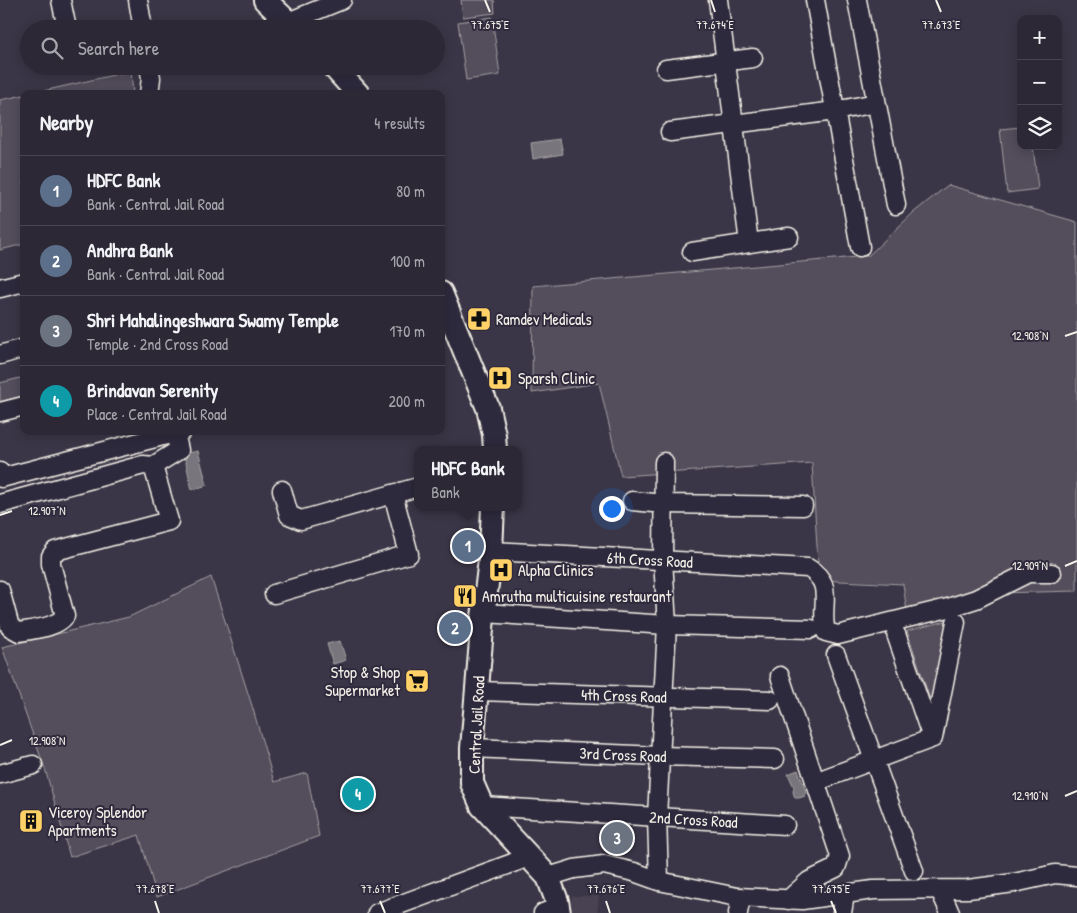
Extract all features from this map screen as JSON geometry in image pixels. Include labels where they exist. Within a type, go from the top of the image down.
[{"type":"main road","points":[[265,0],[286,20]]},
{"type":"main road","points":[[342,75],[355,90]]},
{"type":"main road","points":[[445,302],[488,408],[495,446]]},
{"type":"main road","name":"Central Jail Road","points":[[493,511],[491,550],[472,748],[472,783],[482,806],[548,877],[557,901],[553,911]]},
{"type":"street","points":[[61,0],[65,20]]},
{"type":"street","points":[[138,0],[141,20]]},
{"type":"street","points":[[301,20],[342,0]]},
{"type":"street","points":[[718,0],[749,244]]},
{"type":"street","points":[[815,0],[860,247]]},
{"type":"street","points":[[857,0],[896,205]]},
{"type":"street","points":[[666,69],[753,58]]},
{"type":"street","points":[[150,75],[150,90]]},
{"type":"street","points":[[670,132],[835,111],[876,103]]},
{"type":"street","points":[[692,252],[789,237]]},
{"type":"street","points":[[0,288],[20,283]]},
{"type":"street","points":[[0,354],[20,349]]},
{"type":"street","points":[[0,412],[20,407]]},
{"type":"street","points":[[0,472],[2,478],[167,435]]},
{"type":"street","points":[[0,504],[143,465],[152,466],[179,450],[178,435]]},
{"type":"street","points":[[658,881],[657,817],[659,756],[667,625],[663,560],[664,462]]},
{"type":"street","points":[[0,590],[10,626],[19,632],[54,624],[62,620],[65,616],[51,564],[51,556],[55,552],[169,521],[152,466]]},
{"type":"street","points":[[282,490],[289,515],[301,520],[414,488]]},
{"type":"street","points":[[274,594],[410,554],[392,494]]},
{"type":"street","points":[[632,501],[664,504],[803,506]]},
{"type":"street","name":"6th Cross Road","points":[[491,550],[808,568],[822,578],[825,588],[824,622],[826,632],[838,635],[948,608],[976,599],[1028,573],[1052,573]]},
{"type":"street","points":[[484,613],[667,625],[812,629]]},
{"type":"street","points":[[932,738],[956,622]]},
{"type":"street","points":[[896,634],[932,738]]},
{"type":"street","points":[[836,655],[914,871]]},
{"type":"street","points":[[780,676],[840,856],[836,868],[808,881],[797,905]]},
{"type":"street","name":"4th Cross Road","points":[[478,691],[770,700]]},
{"type":"street","points":[[815,782],[932,738]]},
{"type":"street","name":"3rd Cross Road","points":[[472,748],[774,759]]},
{"type":"street","points":[[0,774],[33,764]]},
{"type":"street","name":"2nd Cross Road","points":[[482,806],[785,826]]},
{"type":"street","points":[[377,913],[529,857]]},
{"type":"street","points":[[548,877],[574,869],[604,865],[634,872],[740,905],[797,905],[873,890],[968,889],[1014,883],[1055,874],[1077,876]]},
{"type":"street","points":[[940,890],[950,913]]},
{"type":"street","points":[[842,913],[845,894]]},
{"type":"shaded area","points":[[461,0],[494,0],[495,13],[463,17]]},
{"type":"shaded area","points":[[492,17],[500,75],[466,80],[458,22]]},
{"type":"shaded area","points":[[113,75],[131,75],[133,90],[48,90]]},
{"type":"shaded area","points":[[20,96],[20,245],[0,250],[0,100]]},
{"type":"shaded area","points":[[1017,127],[1017,150],[1033,150],[1038,189],[1007,193],[1000,129]]},
{"type":"shaded area","points":[[560,139],[563,154],[533,159],[531,143]]},
{"type":"shaded area","points":[[948,185],[1077,222],[1077,591],[998,593],[909,626],[903,584],[819,580],[812,463],[621,476],[599,383],[532,393],[533,286],[868,256],[913,213]]},
{"type":"shaded area","points":[[20,378],[20,396],[0,402],[0,383]]},
{"type":"shaded area","points":[[198,451],[207,485],[192,490],[184,454]]},
{"type":"shaded area","points":[[211,577],[274,782],[307,773],[319,836],[157,897],[139,835],[70,857],[46,772],[2,647],[129,617]]},
{"type":"shaded area","points":[[950,620],[931,702],[907,631]]},
{"type":"shaded area","points":[[340,641],[346,660],[333,664],[327,644]]},
{"type":"shaded area","points":[[798,770],[806,791],[805,796],[795,798],[794,787],[788,774]]},
{"type":"shaded area","points":[[572,896],[599,896],[597,913],[571,913]]},
{"type":"place","name":"Ramdev Medicals","points":[[479,319]]},
{"type":"place","name":"Sparsh Clinic","points":[[500,378]]},
{"type":"place","name":"HDFC Bank","points":[[468,546]]},
{"type":"place","name":"Alpha Clinics","points":[[501,570]]},
{"type":"place","name":"Amrutha multicuisine restaurant","points":[[465,596]]},
{"type":"place","name":"Andhra Bank","points":[[455,628]]},
{"type":"place","name":"Stop & Shop Supermarket","points":[[417,681]]},
{"type":"place","name":"Brindavan Serenity","points":[[358,794]]},
{"type":"place","name":"Viceroy Splendor Apartments","points":[[31,821]]},
{"type":"place","name":"Shri Mahalingeshwara Swamy Temple","points":[[617,838]]}]
